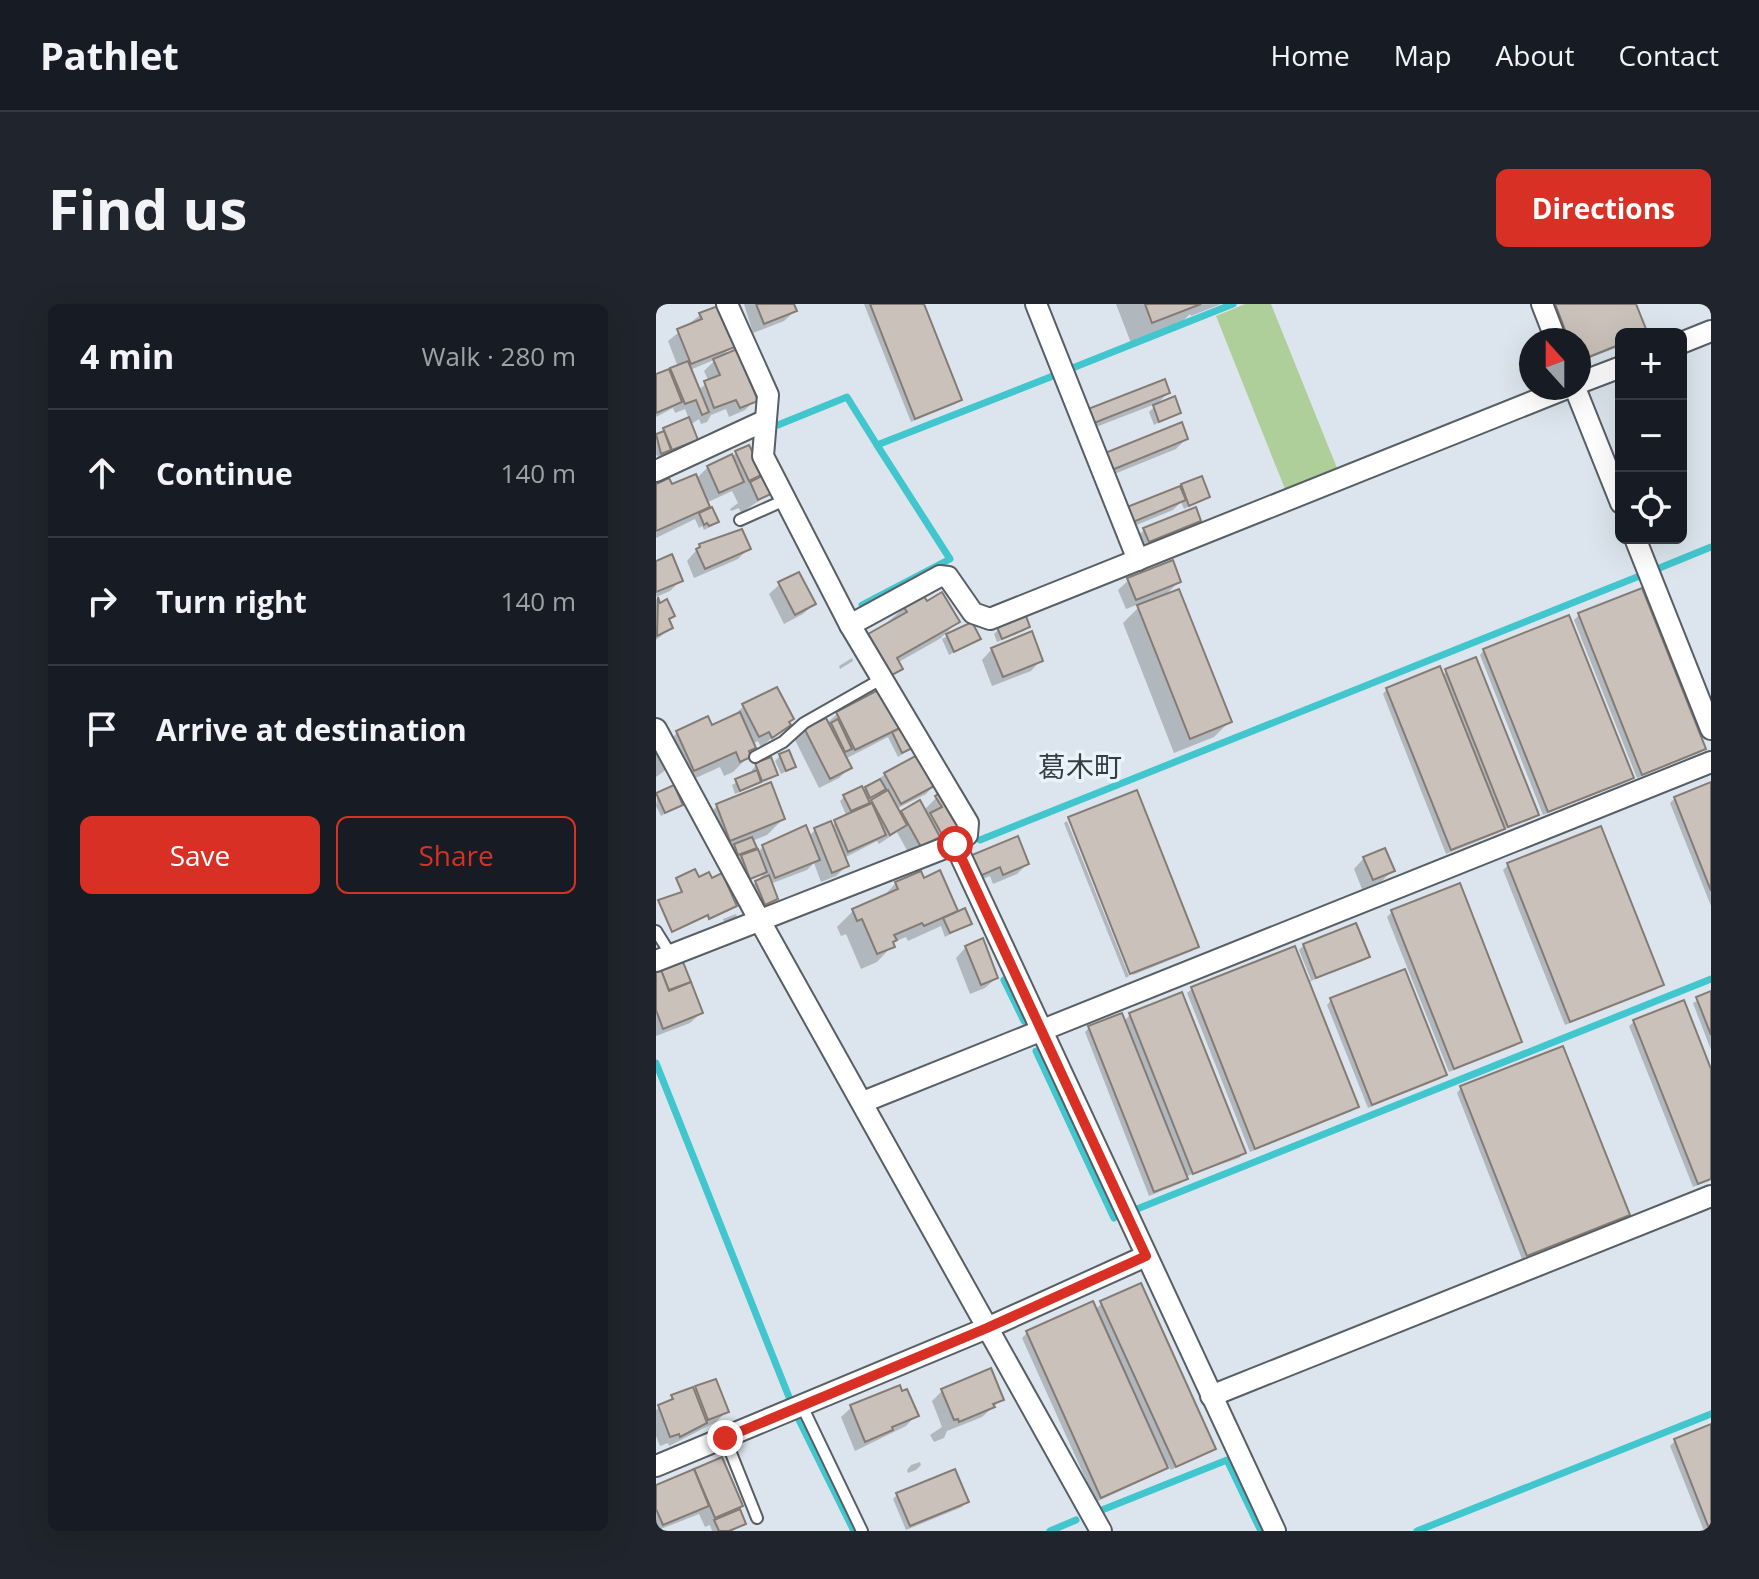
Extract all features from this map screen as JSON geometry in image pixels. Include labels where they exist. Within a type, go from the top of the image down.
[{"type":"street","points":[[664,958],[955,844],[967,835],[968,823],[850,625],[763,456],[768,395],[727,304]]},
{"type":"street","points":[[1036,304],[1138,560]]},
{"type":"street","points":[[1542,304],[1551,328]]},
{"type":"street","points":[[1687,341],[1711,331]]},
{"type":"street","points":[[1591,380],[1615,370]]},
{"type":"street","points":[[850,625],[940,576],[948,577],[973,613],[990,619],[1537,400]]},
{"type":"street","points":[[1582,400],[1615,487]]},
{"type":"street","points":[[656,471],[764,421]]},
{"type":"street","points":[[1637,544],[1711,729]]},
{"type":"street","points":[[656,729],[1101,1531]]},
{"type":"street","points":[[863,1102],[1711,762]]},
{"type":"street","points":[[955,844],[1275,1531]]},
{"type":"street","points":[[1211,1396],[1711,1196]]},
{"type":"street","points":[[656,1466],[987,1328],[1146,1256]]},
{"type":"lane","points":[[740,520],[785,500]]},
{"type":"lane","points":[[755,757],[783,742],[804,723],[883,678]]},
{"type":"lane","points":[[656,931],[664,958]]},
{"type":"lane","points":[[802,1406],[862,1531]]},
{"type":"lane","points":[[725,1438],[757,1518]]},
{"type":"green space","points":[[1245,304],[1271,304],[1339,473],[1287,494],[1216,316]]},
{"type":"building","points":[[756,304],[794,304],[797,311],[764,324]]},
{"type":"building","points":[[870,304],[924,304],[962,400],[915,419]]},
{"type":"building","points":[[1145,304],[1201,304],[1152,323]]},
{"type":"building","points":[[1555,304],[1636,304],[1646,328],[1615,328],[1615,346],[1591,356],[1591,328],[1564,328]]},
{"type":"building","points":[[718,306],[735,347],[691,364],[677,329],[702,319],[699,313]]},
{"type":"building","points":[[737,349],[758,401],[740,408],[736,400],[714,408],[704,381],[720,375],[713,359]]},
{"type":"building","points":[[688,361],[709,412],[702,415],[696,400],[685,404],[670,368]]},
{"type":"building","points":[[669,369],[682,402],[656,413],[656,374]]},
{"type":"building","points":[[1165,379],[1170,393],[1094,423],[1088,409]]},
{"type":"building","points":[[1175,396],[1181,413],[1159,422],[1153,405]]},
{"type":"building","points":[[689,417],[698,440],[672,450],[663,428]]},
{"type":"building","points":[[1182,422],[1188,439],[1112,470],[1105,453]]},
{"type":"building","points":[[664,431],[671,450],[661,454],[656,434]]},
{"type":"building","points":[[749,445],[752,451],[755,449],[765,473],[749,481],[735,451]]},
{"type":"building","points":[[732,454],[744,482],[719,493],[707,466]]},
{"type":"building","points":[[696,474],[710,507],[656,531],[656,484],[669,478],[672,484]]},
{"type":"building","points":[[764,475],[773,493],[758,500],[750,482]]},
{"type":"building","points":[[1202,476],[1210,497],[1189,506],[1181,484]]},
{"type":"building","points":[[1180,486],[1186,500],[1133,522],[1127,507]]},
{"type":"building","points":[[712,507],[719,522],[704,525],[699,513]]},
{"type":"building","points":[[1196,507],[1201,521],[1149,542],[1143,528]]},
{"type":"building","points":[[742,529],[751,549],[705,569],[696,549],[700,547],[699,544]]},
{"type":"building","points":[[672,554],[683,581],[656,592],[656,561]]},
{"type":"building","points":[[1173,560],[1181,582],[1136,600],[1127,578]]},
{"type":"building","points":[[799,572],[816,604],[795,615],[778,582]]},
{"type":"building","points":[[1642,588],[1706,749],[1642,775],[1578,613]]},
{"type":"building","points":[[1179,589],[1232,722],[1190,739],[1137,605]]},
{"type":"building","points":[[942,592],[960,622],[897,658],[903,669],[892,675],[868,634],[907,612],[903,606],[923,595],[927,601]]},
{"type":"building","points":[[658,597],[660,603],[667,599],[675,616],[669,619],[673,628],[657,636]]},
{"type":"building","points":[[1569,615],[1634,778],[1548,812],[1483,649]]},
{"type":"building","points":[[1026,616],[1030,627],[1002,639],[997,627]]},
{"type":"building","points":[[972,622],[981,639],[954,652],[946,634]]},
{"type":"building","points":[[1032,631],[1043,661],[1003,677],[991,648]]},
{"type":"building","points":[[1476,657],[1539,815],[1508,827],[1445,669]]},
{"type":"building","points":[[1440,666],[1505,829],[1451,850],[1386,688]]},
{"type":"building","points":[[777,687],[794,719],[789,722],[791,725],[772,738],[769,732],[759,737],[742,704]]},
{"type":"building","points":[[882,688],[902,727],[855,750],[836,712]]},
{"type":"building","points":[[740,712],[756,748],[749,751],[751,757],[740,762],[736,752],[694,771],[676,731],[708,716],[712,725]]},
{"type":"building","points":[[826,718],[852,768],[830,779],[804,728]]},
{"type":"building","points":[[838,719],[852,749],[845,752],[831,723]]},
{"type":"building","points":[[907,725],[917,746],[902,753],[892,732]]},
{"type":"building","points":[[789,750],[796,767],[786,771],[779,754]]},
{"type":"building","points":[[921,753],[938,784],[901,804],[884,773]]},
{"type":"building","points":[[771,757],[778,775],[762,781],[755,763]]},
{"type":"building","points":[[757,770],[761,782],[740,791],[735,779]]},
{"type":"building","points":[[880,779],[886,789],[870,798],[865,787]]},
{"type":"building","points":[[771,782],[785,819],[730,841],[716,804]]},
{"type":"building","points":[[1711,782],[1711,891],[1674,797]]},
{"type":"building","points":[[674,785],[683,805],[665,813],[656,793]]},
{"type":"building","points":[[862,786],[870,803],[851,811],[843,795]]},
{"type":"building","points":[[888,790],[907,825],[890,835],[871,800]]},
{"type":"building","points":[[945,790],[966,828],[945,840],[930,813],[942,807],[935,796]]},
{"type":"building","points":[[1137,790],[1199,947],[1130,974],[1068,817]]},
{"type":"building","points":[[920,800],[940,837],[921,847],[901,811]]},
{"type":"building","points":[[872,803],[886,835],[848,852],[834,820]]},
{"type":"building","points":[[831,821],[849,866],[832,873],[814,828]]},
{"type":"building","points":[[806,825],[820,860],[775,878],[762,845]]},
{"type":"building","points":[[1601,826],[1664,985],[1570,1022],[1507,863]]},
{"type":"building","points":[[1018,836],[1029,864],[1003,875],[1000,867],[980,876],[972,855]]},
{"type":"building","points":[[752,837],[757,848],[738,855],[734,844]]},
{"type":"building","points":[[1385,848],[1395,871],[1373,880],[1363,857]]},
{"type":"building","points":[[758,849],[767,872],[750,879],[741,855]]},
{"type":"building","points":[[695,869],[699,877],[709,872],[712,878],[722,873],[737,906],[709,919],[708,915],[672,932],[658,900],[682,892],[676,878]]},
{"type":"building","points":[[940,870],[958,911],[894,935],[897,940],[893,942],[895,947],[877,954],[862,919],[857,921],[852,909],[898,889],[895,882],[921,871],[924,878]]},
{"type":"building","points":[[769,875],[778,899],[765,905],[755,881]]},
{"type":"building","points":[[1460,883],[1522,1042],[1454,1069],[1391,910]]},
{"type":"building","points":[[965,908],[972,924],[950,933],[943,918]]},
{"type":"building","points":[[1356,923],[1370,957],[1316,978],[1303,944]]},
{"type":"building","points":[[983,938],[998,978],[981,985],[965,946]]},
{"type":"building","points":[[1295,946],[1359,1107],[1255,1149],[1191,987]]},
{"type":"building","points":[[683,962],[691,982],[669,990],[661,970]]},
{"type":"building","points":[[1405,969],[1447,1075],[1372,1105],[1330,998]]},
{"type":"building","points":[[661,970],[669,991],[691,982],[703,1013],[663,1029],[656,1010],[656,972]]},
{"type":"building","points":[[1711,991],[1711,1035],[1696,997]]},
{"type":"building","points":[[1182,992],[1246,1153],[1193,1174],[1129,1013]]},
{"type":"building","points":[[1684,1000],[1711,1069],[1711,1179],[1698,1184],[1633,1020]]},
{"type":"building","points":[[1122,1013],[1188,1179],[1154,1192],[1088,1026]]},
{"type":"building","points":[[1563,1046],[1630,1215],[1527,1256],[1460,1086]]},
{"type":"building","points":[[1141,1283],[1216,1449],[1176,1467],[1100,1301]]},
{"type":"building","points":[[1093,1301],[1168,1468],[1101,1498],[1026,1331]]},
{"type":"building","points":[[991,1368],[1004,1400],[959,1422],[958,1419],[954,1420],[941,1389]]},
{"type":"building","points":[[716,1379],[729,1412],[708,1420],[695,1386]]},
{"type":"building","points":[[900,1385],[902,1391],[907,1389],[919,1416],[865,1442],[850,1405]]},
{"type":"building","points":[[693,1387],[707,1423],[680,1437],[679,1434],[670,1437],[658,1405],[673,1399],[671,1395]]},
{"type":"building","points":[[1711,1424],[1711,1531],[1710,1531],[1674,1439]]},
{"type":"building","points":[[722,1457],[743,1506],[715,1518],[694,1469]]},
{"type":"building","points":[[694,1469],[709,1506],[663,1525],[656,1509],[656,1485]]},
{"type":"building","points":[[955,1469],[969,1502],[910,1526],[896,1493]]},
{"type":"building","points":[[740,1509],[746,1524],[729,1531],[719,1531],[714,1520]]},
{"type":"waterway","points":[[1070,369],[1233,304]]},
{"type":"waterway","points":[[778,425],[847,397],[877,445],[1058,374]]},
{"type":"waterway","points":[[862,605],[950,559],[877,445]]},
{"type":"waterway","points":[[1657,569],[1711,547]]},
{"type":"waterway","points":[[980,840],[1642,575]]},
{"type":"waterway","points":[[1137,1209],[1711,979]]},
{"type":"waterway","points":[[1004,980],[1024,1021]]},
{"type":"waterway","points":[[1036,1051],[1114,1218]]},
{"type":"waterway","points":[[656,1063],[791,1402]]},
{"type":"waterway","points":[[1417,1531],[1711,1414]]},
{"type":"waterway","points":[[798,1418],[854,1531]]},
{"type":"waterway","points":[[1102,1510],[1227,1460],[1261,1531]]},
{"type":"waterway","points":[[1050,1531],[1076,1520]]},
{"type":"district","name":"葛木町","points":[[1080,767]]},
{"type":"route","points":[[725,1438],[987,1328],[1146,1256],[955,844]]}]
